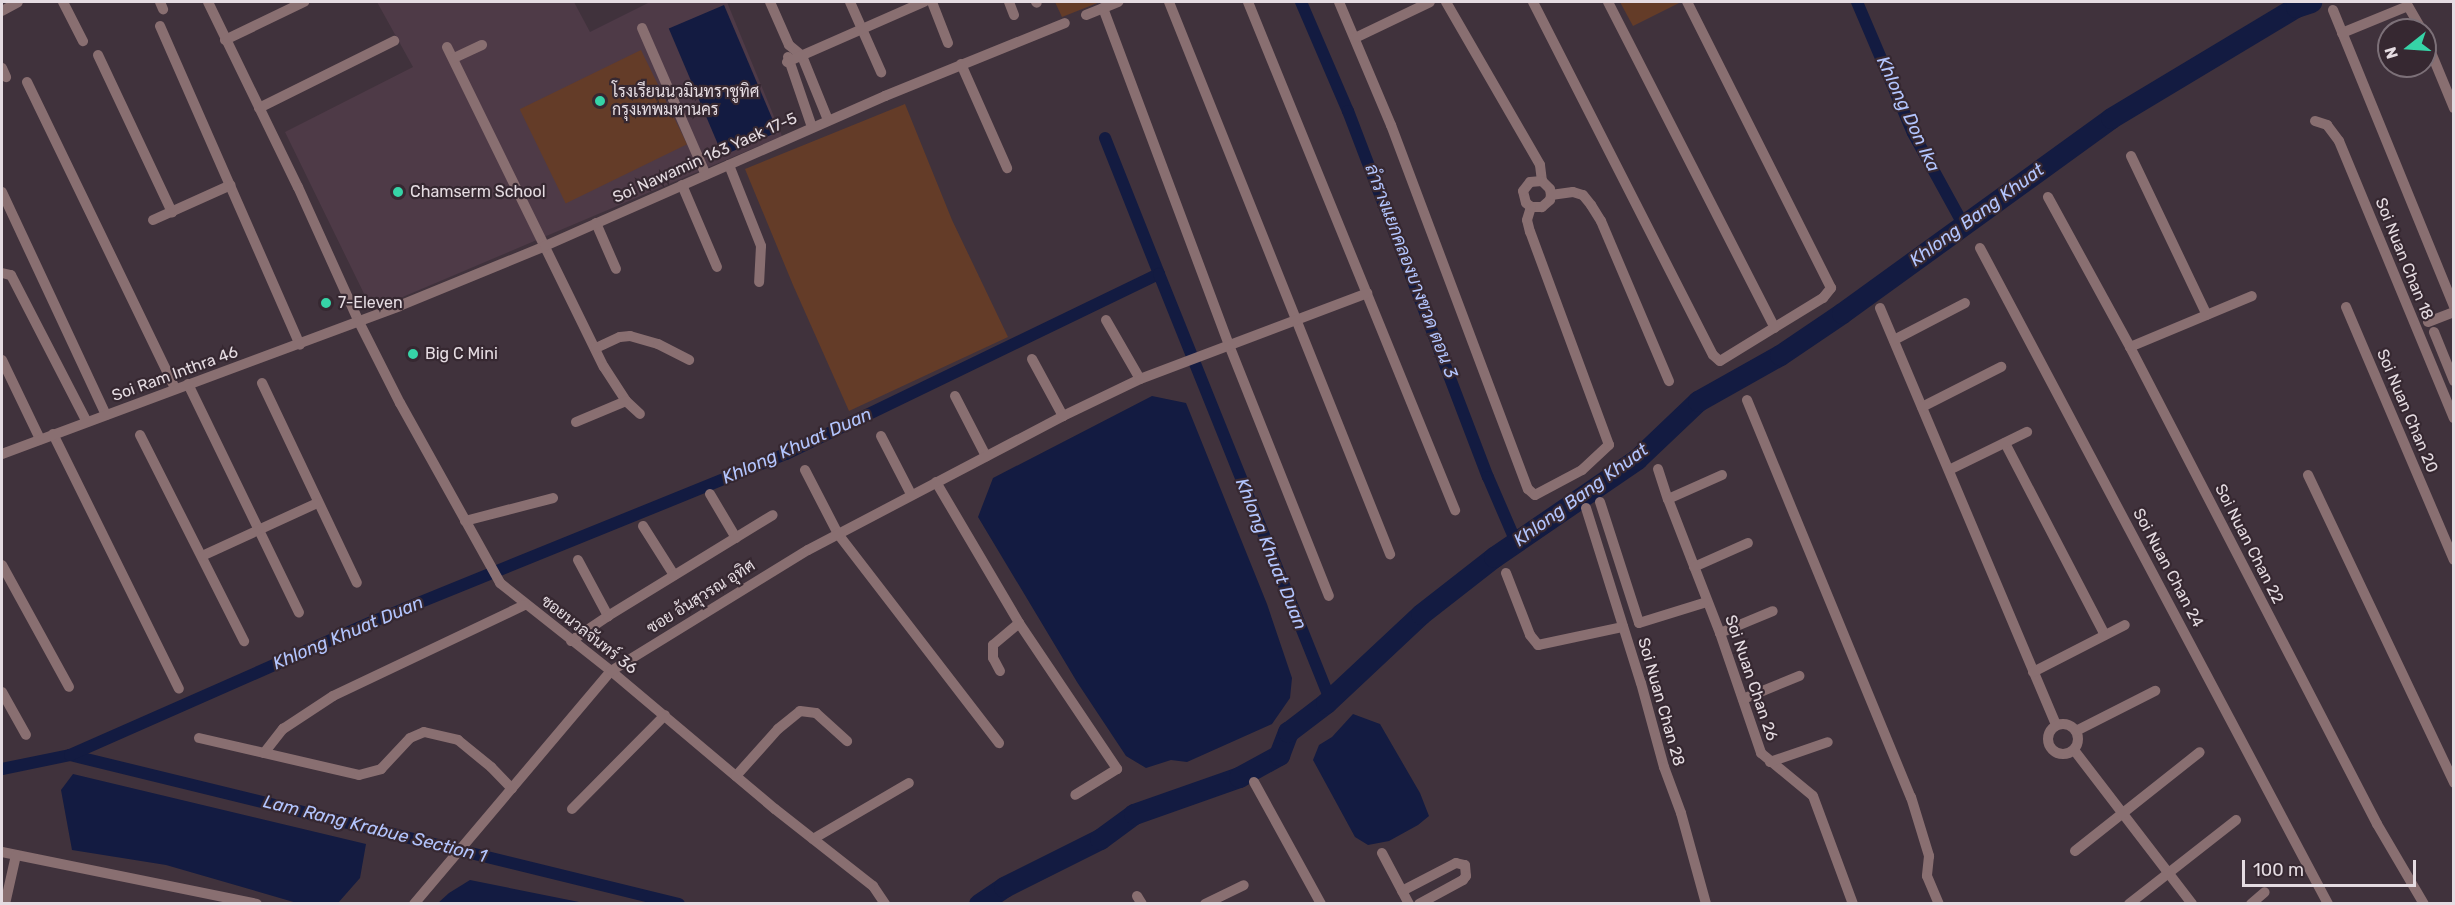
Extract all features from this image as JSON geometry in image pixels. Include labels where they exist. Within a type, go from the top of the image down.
[{"type":"street","points":[[2,11],[18,2]]},
{"type":"street","points":[[63,2],[83,41]]},
{"type":"street","name":"ซอยนวลจันทร์ 36","points":[[208,2],[298,187],[359,322],[483,556],[500,583],[873,886],[885,903]]},
{"type":"street","points":[[225,40],[304,2]]},
{"type":"street","points":[[770,2],[789,45],[802,56],[828,120]]},
{"type":"street","points":[[850,2],[881,72]]},
{"type":"street","points":[[787,62],[924,2]]},
{"type":"street","points":[[932,2],[948,43]]},
{"type":"street","points":[[1009,2],[1014,15]]},
{"type":"street","points":[[1086,15],[1119,2]]},
{"type":"street","points":[[1169,2],[1390,554]]},
{"type":"street","points":[[1248,2],[1455,510]]},
{"type":"street","points":[[1339,2],[1391,125],[1528,489],[1535,495],[1582,470],[1609,445],[1530,232],[1527,220],[1531,207]]},
{"type":"street","points":[[1355,38],[1430,2]]},
{"type":"street","points":[[1446,2],[1540,165],[1542,181],[1550,189],[1550,200],[1542,207],[1531,207],[1523,198],[1523,191],[1530,182],[1542,181]]},
{"type":"street","points":[[1533,2],[1715,359],[1720,361],[1823,298],[1831,288],[1829,279],[1687,2]]},
{"type":"street","points":[[1608,2],[1775,328]]},
{"type":"street","points":[[2379,18],[2408,6],[2415,18]]},
{"type":"street","points":[[1103,8],[1229,345],[1329,596]]},
{"type":"street","points":[[2333,10],[2454,307]]},
{"type":"street","points":[[2342,33],[2377,19]]},
{"type":"street","name":"Soi Nawamin 163 Yaek 17-5","points":[[359,322],[545,246],[828,120],[1065,23]]},
{"type":"street","points":[[160,26],[300,345]]},
{"type":"street","points":[[642,28],[706,175]]},
{"type":"street","points":[[259,108],[394,41]]},
{"type":"street","points":[[454,58],[482,45]]},
{"type":"street","points":[[789,45],[787,62],[812,127]]},
{"type":"street","points":[[447,47],[604,367],[626,401],[640,414]]},
{"type":"street","points":[[98,55],[172,212]]},
{"type":"street","points":[[961,64],[1007,168]]},
{"type":"street","points":[[2437,67],[2454,108]]},
{"type":"street","points":[[27,82],[175,388]]},
{"type":"street","name":"Soi Nuan Chan 18","points":[[2315,121],[2327,125],[2339,141],[2454,418]]},
{"type":"street","points":[[2131,156],[2206,315]]},
{"type":"street","points":[[729,165],[761,246],[759,282]]},
{"type":"street","points":[[153,220],[231,185]]},
{"type":"street","points":[[682,185],[717,267]]},
{"type":"street","points":[[2,192],[106,416]]},
{"type":"street","points":[[1551,195],[1573,192],[1583,195],[1591,205],[1601,221],[1669,381]]},
{"type":"street","name":"Soi Nuan Chan 22","points":[[2048,197],[2130,347],[2377,824],[2424,903]]},
{"type":"street","points":[[596,223],[616,269]]},
{"type":"street","name":"Soi Nuan Chan 24","points":[[1980,248],[2007,294],[2328,903]]},
{"type":"street","points":[[2,273],[11,274],[87,422]]},
{"type":"street","name":"ซอย อ้นสุวรณ อุทิศ","points":[[414,903],[611,671],[808,549],[1063,416],[1140,379],[1367,293]]},
{"type":"street","points":[[2130,347],[2252,296]]},
{"type":"street","points":[[1894,340],[1965,303]]},
{"type":"street","name":"Soi Nuan Chan 20","points":[[2346,307],[2454,560]]},
{"type":"street","points":[[1880,308],[2056,725]]},
{"type":"street","points":[[2454,312],[2431,327],[2454,381]]},
{"type":"street","points":[[1107,320],[1140,379]]},
{"type":"street","name":"Soi Ram Inthra 46","points":[[2,454],[175,388],[359,322]]},
{"type":"street","points":[[596,348],[620,337],[630,336],[658,344],[689,360]]},
{"type":"street","points":[[1032,359],[1063,416]]},
{"type":"street","points":[[2,360],[40,439]]},
{"type":"street","points":[[1923,407],[2001,367]]},
{"type":"street","points":[[262,383],[357,583]]},
{"type":"street","points":[[188,384],[299,613]]},
{"type":"street","points":[[955,396],[986,456]]},
{"type":"street","points":[[1747,399],[1911,797],[1929,856],[1927,876],[1939,903]]},
{"type":"street","points":[[576,422],[626,401]]},
{"type":"street","points":[[1949,470],[2027,432]]},
{"type":"street","points":[[53,434],[179,689]]},
{"type":"street","points":[[140,435],[244,641]]},
{"type":"street","points":[[881,436],[911,494]]},
{"type":"street","points":[[2005,443],[2105,635]]},
{"type":"street","name":"Soi Nuan Chan 26","points":[[1658,469],[1720,633],[1761,753],[1813,796],[1853,903]]},
{"type":"street","points":[[805,470],[838,534],[999,743]]},
{"type":"street","points":[[1668,499],[1722,475]]},
{"type":"street","points":[[2308,475],[2454,783]]},
{"type":"street","points":[[936,482],[1019,623],[1117,769],[1075,795]]},
{"type":"street","points":[[710,494],[736,538]]},
{"type":"street","points":[[465,521],[553,498]]},
{"type":"street","points":[[202,556],[317,502]]},
{"type":"street","points":[[1600,502],[1639,623],[1707,602]]},
{"type":"street","name":"Soi Nuan Chan 28","points":[[1586,508],[1706,903]]},
{"type":"street","points":[[572,641],[608,616],[772,515]]},
{"type":"street","points":[[643,526],[674,575]]},
{"type":"street","points":[[1694,567],[1748,543]]},
{"type":"street","points":[[578,560],[608,616]]},
{"type":"street","points":[[2,566],[69,687]]},
{"type":"street","points":[[1506,573],[1530,635],[1538,645],[1623,627]]},
{"type":"street","points":[[264,753],[284,729],[333,696],[525,605]]},
{"type":"street","points":[[1720,633],[1773,611]]},
{"type":"street","points":[[1000,671],[993,658],[993,645],[1019,623]]},
{"type":"street","points":[[2033,672],[2125,625]]},
{"type":"street","points":[[1743,699],[1799,676]]},
{"type":"street","points":[[2076,731],[2155,691]]},
{"type":"street","points":[[2,692],[26,735]]},
{"type":"street","points":[[736,776],[778,729],[800,711],[816,713],[847,741]]},
{"type":"street","points":[[572,809],[665,715]]},
{"type":"street","points":[[2056,725],[2068,724],[2076,731],[2078,741],[2074,750]]},
{"type":"street","points":[[2056,725],[2048,738],[2051,748],[2059,754],[2074,750]]},
{"type":"street","points":[[199,738],[368,775],[381,769],[415,735],[424,732],[458,740],[491,767],[512,789]]},
{"type":"street","points":[[1770,762],[1828,742]]},
{"type":"street","points":[[2074,750],[2166,873],[2192,903]]},
{"type":"street","points":[[2075,851],[2200,752]]},
{"type":"street","points":[[1254,782],[1321,903]]},
{"type":"street","points":[[813,839],[909,783]]},
{"type":"street","points":[[2129,903],[2236,820]]},
{"type":"street","points":[[2,852],[257,903]]},
{"type":"street","points":[[1382,853],[1409,903]]},
{"type":"street","points":[[5,903],[16,855]]},
{"type":"street","points":[[1402,891],[1456,863],[1465,865],[1466,876],[1463,880],[1419,903]]},
{"type":"street","points":[[1205,903],[1244,885]]},
{"type":"street","points":[[2251,903],[2265,892]]},
{"type":"shaded area","name":"โรงเรียนนวมินทราชูทิศ กรุงเทพมหานคร","points":[[377,2],[574,2],[590,32],[650,2],[727,2],[782,136],[372,310],[285,132],[413,67]]},
{"type":"shaded area","points":[[1055,2],[1100,2],[1062,17]]},
{"type":"shaded area","points":[[1620,2],[1678,2],[1679,3],[1633,26]]},
{"type":"shaded area","points":[[641,50],[687,144],[566,204],[520,109]]},
{"type":"shaded area","points":[[905,104],[952,220],[1008,337],[849,411],[745,169]]},
{"type":"water","points":[[724,5],[778,132],[723,155],[669,28]]},
{"type":"water","points":[[1152,396],[1186,403],[1267,604],[1292,678],[1290,698],[1272,724],[1187,762],[1171,760],[1146,768],[1126,756],[1077,682],[978,517],[993,478]]},
{"type":"water","points":[[1353,714],[1380,724],[1420,793],[1429,816],[1418,825],[1389,841],[1368,845],[1355,837],[1313,760],[1319,745],[1332,737]]},
{"type":"water","points":[[73,774],[366,844],[360,878],[338,903],[297,903],[166,865],[72,850],[61,790]]},
{"type":"water","points":[[470,880],[584,903],[438,903]]},
{"type":"waterway","name":"ลำรางแยกคลองบางขวด ตอน 3","points":[[1301,2],[1348,111],[1488,477],[1516,542]]},
{"type":"waterway","name":"Khlong Don Ika","points":[[1857,2],[1913,133],[1963,224]]},
{"type":"waterway","name":"Khlong Bang Khuat","points":[[979,904],[1004,887],[1100,839],[1134,814],[1239,777],[1279,755],[1288,732],[1326,703],[1421,614],[1494,557],[1637,459],[1698,401],[1780,355],[1842,313],[2111,118],[2296,7],[2311,2]]},
{"type":"waterway","points":[[1105,138],[1159,274]]},
{"type":"waterway","name":"Khlong Khuat Duan","points":[[2,769],[70,755],[374,621],[786,454],[1159,274],[1330,700]]},
{"type":"waterway","name":"Lam Rang Krabue Section 1","points":[[70,755],[679,904]]},
{"type":"place","name":"โรงเรียนนวมินทราชูทิศ กรุงเทพมหานคร","points":[[600,101]]},
{"type":"place","name":"Chamserm School","points":[[398,192]]},
{"type":"place","name":"7-Eleven","points":[[326,303]]},
{"type":"place","name":"Big C Mini","points":[[413,354]]}]
